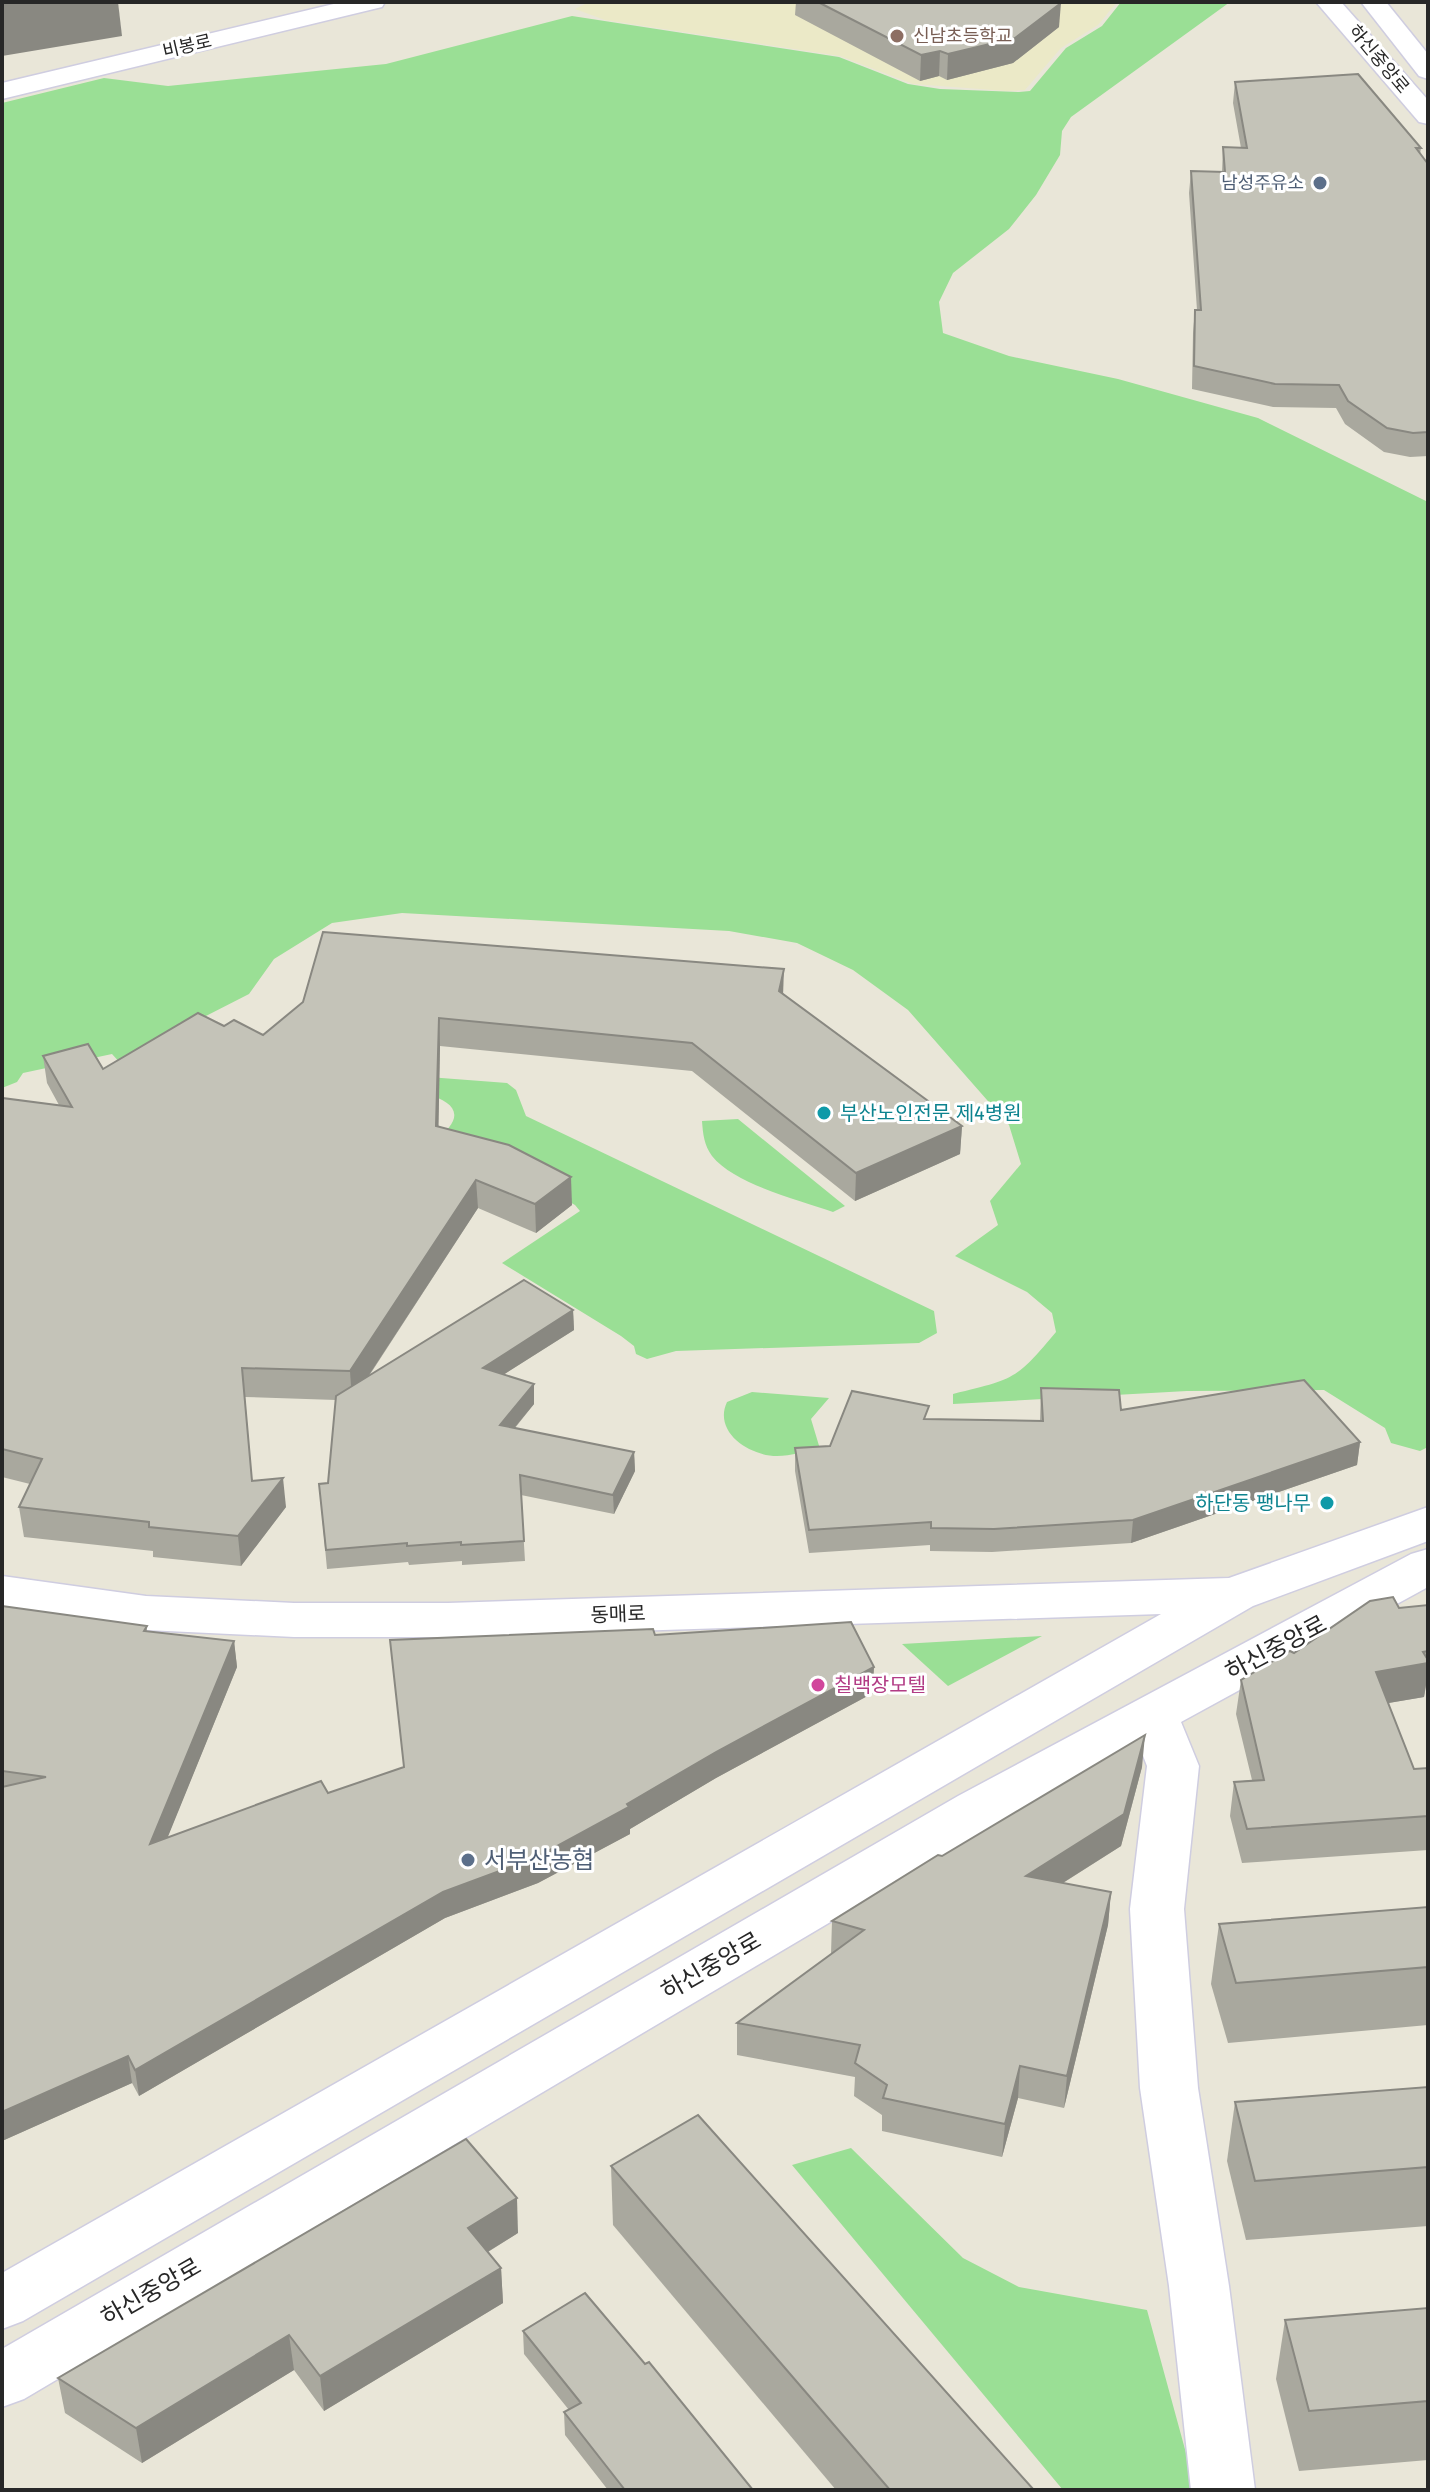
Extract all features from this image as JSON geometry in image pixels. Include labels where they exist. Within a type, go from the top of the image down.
[{"type":"street","name":"비봉로","points":[[2,91],[373,2]]},
{"type":"street","name":"하신중앙로","points":[[1328,2],[1428,116]]},
{"type":"street","name":"하신중앙로","points":[[1373,2],[1428,71]]},
{"type":"street","points":[[1399,82],[1428,81]]},
{"type":"street","points":[[2,2303],[1236,1594],[1428,1523]]},
{"type":"street","name":"하신중앙로","points":[[2,2380],[977,1810],[1415,1580]]},
{"type":"street","name":"동매로","points":[[2,1593],[146,1613],[294,1620],[448,1620],[1236,1594],[1415,1580]]},
{"type":"street","points":[[1146,1719],[1156,1723],[1173,1766],[1157,1909],[1169,2088],[1199,2286],[1223,2490]]},
{"type":"shaded area","name":"신남초등학교","points":[[589,2],[1117,2],[1098,25],[1061,48],[1025,90],[1007,91],[913,84],[840,56],[605,20],[575,9]]},
{"type":"green space","points":[[1121,2],[1230,2],[1071,117],[1062,131],[1060,155],[1036,195],[1009,229],[953,273],[939,302],[943,333],[1009,356],[1118,379],[1258,418],[1428,502],[1428,1447],[1420,1451],[1391,1443],[1385,1428],[1324,1390],[1187,1391],[953,1404],[953,1394],[1012,1376],[1056,1332],[1052,1313],[1027,1292],[955,1256],[998,1225],[990,1201],[1021,1164],[1009,1125],[908,1010],[853,970],[797,943],[729,931],[402,913],[332,923],[274,959],[249,994],[202,1018],[179,1023],[182,1032],[122,1065],[112,1054],[23,1073],[17,1082],[2,1088],[2,103],[104,78],[168,86],[386,64],[572,16],[839,57],[908,84],[940,89],[1019,92],[1030,91],[1066,48],[1102,26]]},
{"type":"green space","points":[[389,1074],[507,1083],[516,1090],[526,1116],[934,1311],[937,1333],[919,1343],[676,1351],[647,1359],[636,1354],[634,1346],[621,1336],[502,1263],[580,1211],[575,1205],[507,1167],[430,1144],[448,1129],[454,1117],[452,1108],[443,1100],[429,1095],[381,1083]]},
{"type":"green space","points":[[738,1119],[845,1206],[833,1212],[752,1183],[722,1166],[707,1148],[702,1121]]},
{"type":"green space","points":[[752,1392],[829,1398],[811,1419],[820,1449],[782,1456],[766,1455],[736,1440],[725,1423],[727,1402]]},
{"type":"green space","points":[[1042,1636],[948,1686],[902,1644]]},
{"type":"green space","points":[[851,2148],[963,2258],[1019,2287],[1147,2310],[1192,2475],[1190,2490],[1063,2490],[792,2165]]},
{"type":"building","points":[[818,2],[1061,3],[1015,38],[948,54],[940,51],[921,55]]},
{"type":"building","points":[[1358,74],[1421,148],[1416,148],[1428,164],[1428,432],[1413,433],[1387,428],[1348,401],[1339,385],[1275,384],[1194,366],[1195,310],[1201,310],[1191,171],[1225,172],[1223,147],[1247,148],[1235,82]]},
{"type":"building","points":[[323,932],[784,969],[779,991],[962,1126],[856,1173],[692,1043],[439,1018],[436,1126],[509,1145],[571,1177],[535,1204],[476,1180],[350,1371],[242,1368],[252,1481],[283,1478],[238,1536],[149,1527],[149,1522],[19,1507],[42,1459],[2,1449],[2,1098],[72,1107],[43,1056],[88,1044],[103,1069],[198,1013],[224,1026],[234,1020],[263,1035],[303,1002]]},
{"type":"building","points":[[524,1280],[573,1310],[483,1368],[534,1384],[500,1425],[634,1452],[613,1495],[520,1475],[524,1541],[407,1546],[407,1543],[326,1550],[319,1484],[328,1483],[336,1396]]},
{"type":"building","points":[[1304,1380],[1360,1442],[1133,1520],[994,1529],[931,1528],[931,1522],[809,1530],[795,1448],[830,1446],[852,1391],[929,1406],[924,1419],[1043,1421],[1041,1388],[1119,1390],[1121,1410]]},
{"type":"building","points":[[1393,1597],[1399,1608],[1428,1605],[1428,1651],[1423,1652],[1428,1663],[1376,1672],[1414,1769],[1428,1768],[1428,1816],[1247,1829],[1234,1782],[1264,1780],[1241,1680],[1290,1651],[1294,1653],[1370,1601]]},
{"type":"building","points":[[2,1606],[147,1626],[144,1631],[234,1641],[150,1844],[321,1781],[328,1793],[404,1767],[390,1640],[653,1629],[655,1635],[851,1622],[874,1667],[716,1752],[627,1804],[629,1807],[537,1857],[443,1892],[135,2070],[128,2056],[2,2112],[2,1787],[46,1777],[2,1771]]},
{"type":"building","points":[[1145,1735],[1124,1814],[1026,1876],[1111,1892],[1067,2076],[1020,2066],[1005,2124],[883,2098],[887,2085],[855,2063],[860,2045],[737,2023],[864,1930],[832,1921],[938,1855],[942,1856]]},
{"type":"building","points":[[1428,1907],[1428,1967],[1236,1983],[1219,1924]]},
{"type":"building","points":[[1428,2087],[1428,2167],[1255,2181],[1235,2102]]},
{"type":"building","points":[[698,2115],[1034,2490],[890,2490],[611,2166]]},
{"type":"building","points":[[466,2139],[517,2198],[468,2228],[501,2268],[320,2376],[289,2335],[136,2428],[58,2378]]},
{"type":"building","points":[[585,2293],[645,2364],[649,2362],[753,2490],[625,2490],[564,2412],[581,2403],[523,2331]]},
{"type":"building","points":[[1428,2308],[1428,2401],[1309,2411],[1285,2320]]},
{"type":"place","name":"신남초등학교","points":[[897,36]]},
{"type":"place","name":"남성주유소","points":[[1320,183]]},
{"type":"place","name":"부산노인전문 제4병원","points":[[824,1113]]},
{"type":"place","name":"하단동 팽나무","points":[[1327,1503]]},
{"type":"place","name":"칠백장모텔","points":[[818,1685]]},
{"type":"place","name":"서부산농협","points":[[468,1860]]}]
